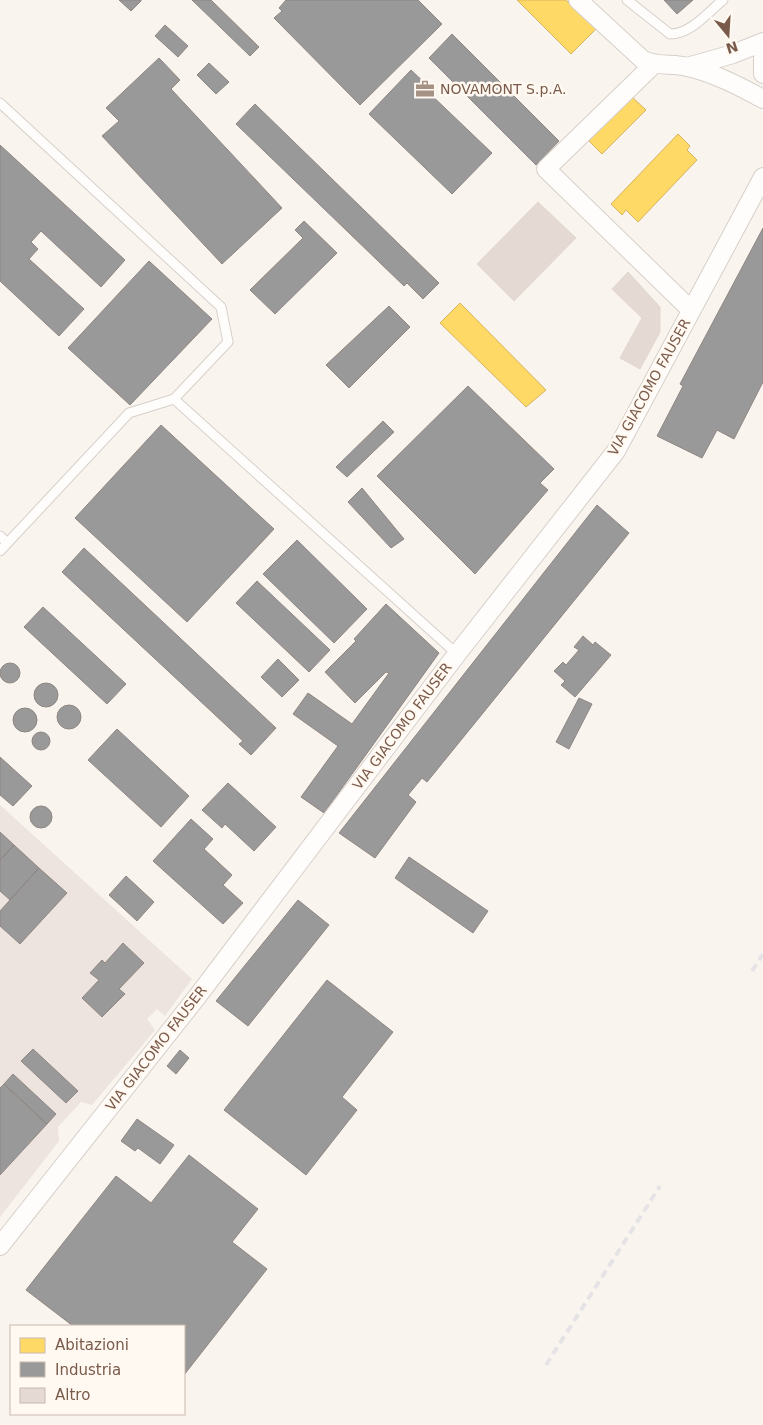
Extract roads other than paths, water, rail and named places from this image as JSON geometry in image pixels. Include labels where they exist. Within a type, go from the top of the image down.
[{"type":"street","points":[[578,0],[642,60],[653,65],[687,67],[724,79],[763,99]]},
{"type":"street","points":[[687,67],[733,54],[763,42]]},
{"type":"street","points":[[763,58],[763,74]]},
{"type":"street","points":[[653,65],[546,169],[691,310]]},
{"type":"street","name":"VIA GIACOMO FAUSER","points":[[0,1246],[197,997],[457,654],[616,451],[763,179]]},
{"type":"lane","points":[[627,0],[670,34],[678,34],[687,31],[723,0]]},
{"type":"lane","points":[[0,103],[221,307],[228,342],[174,399],[129,413],[0,551]]},
{"type":"lane","points":[[174,399],[457,654]]},
{"type":"lane","points":[[0,536],[7,543]]},
{"type":"railway","points":[[752,971],[763,954]]},
{"type":"railway","points":[[546,1365],[660,1186]]},
{"type":"place","name":"NOVAMONT S.p.A.","points":[[425,89]]}]
